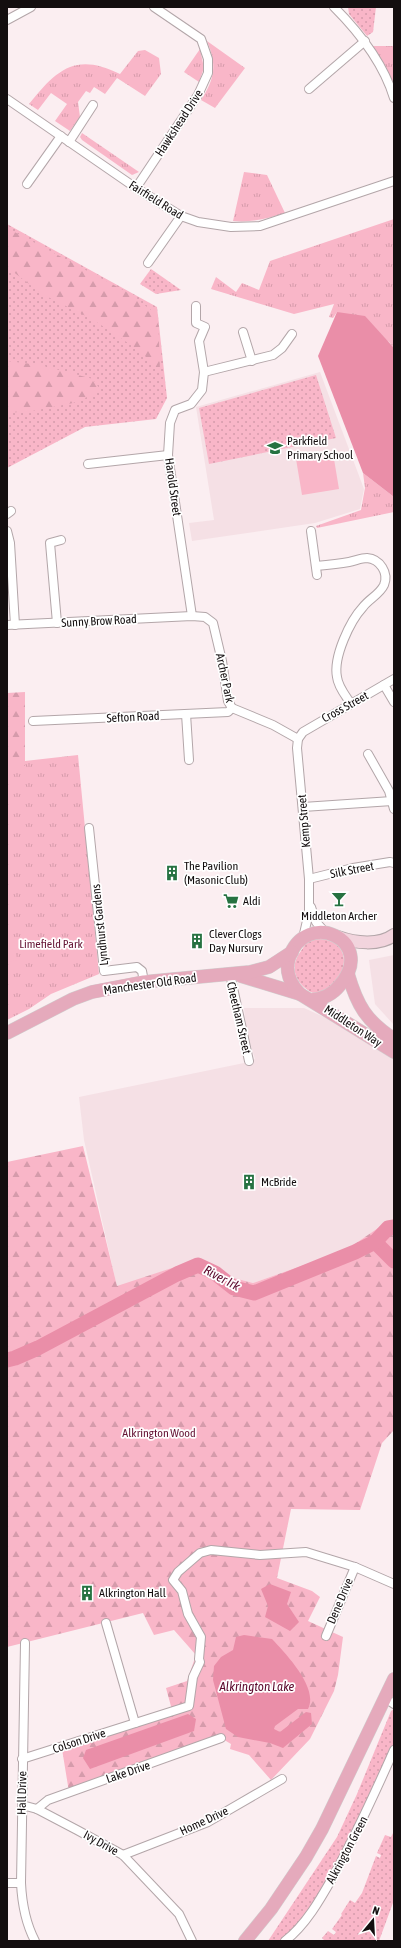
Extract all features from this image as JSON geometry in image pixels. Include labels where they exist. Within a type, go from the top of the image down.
[{"type":"main road","points":[[325,932],[338,937],[349,950],[350,968],[338,987],[329,995],[324,998],[306,997],[293,985],[288,974],[288,963],[292,952],[303,938],[312,933],[325,932]]},
{"type":"main road","name":"Manchester Old Road","points":[[7,1033],[79,997],[109,988],[144,982],[250,972],[269,967],[292,952]]},
{"type":"main road","name":"Middleton Way","points":[[350,968],[355,998],[362,1010],[371,1021],[394,1039]]},
{"type":"main road","name":"Manchester Old Road","points":[[230,974],[249,977],[306,997]]},
{"type":"main road","name":"Middleton Way","points":[[306,997],[394,1052]]},
{"type":"main road","points":[[245,1941],[271,1909],[306,1857],[322,1829],[390,1701],[394,1679]]},
{"type":"street","points":[[7,20],[31,7]]},
{"type":"street","name":"Hawkshead Drive","points":[[136,188],[198,95],[208,73],[208,59],[201,39],[154,7]]},
{"type":"street","points":[[334,7],[352,24],[365,41],[372,52],[394,98]]},
{"type":"street","points":[[309,89],[365,41]]},
{"type":"street","name":"Fairfield Road","points":[[7,99],[136,188],[181,216],[198,222],[231,227],[260,226],[394,181]]},
{"type":"street","points":[[69,142],[93,105]]},
{"type":"street","points":[[27,184],[61,136]]},
{"type":"street","points":[[148,263],[181,216]]},
{"type":"street","points":[[196,306],[196,323],[205,327],[199,341],[204,372],[273,355],[282,348],[292,334]]},
{"type":"street","points":[[243,332],[252,361]]},
{"type":"street","name":"Harold Street","points":[[192,616],[168,455],[170,423],[175,410],[192,404],[202,390],[204,372]]},
{"type":"street","points":[[88,464],[168,455]]},
{"type":"street","points":[[7,531],[10,543],[11,625]]},
{"type":"street","points":[[311,531],[316,570],[366,558],[380,564],[385,574],[385,581],[382,588],[362,607],[352,621],[338,660],[336,676],[351,704]]},
{"type":"street","points":[[57,623],[50,543],[61,540]]},
{"type":"street","name":"Sunny Brow Road","points":[[11,625],[192,616]]},
{"type":"street","name":"Archer Park","points":[[192,616],[205,618],[213,623],[222,661],[228,701],[232,708],[273,725],[298,739]]},
{"type":"street","name":"Cross Street","points":[[298,739],[303,732],[313,725],[394,679]]},
{"type":"street","points":[[384,685],[394,702]]},
{"type":"street","name":"Sefton Road","points":[[33,721],[228,712],[232,708]]},
{"type":"street","points":[[186,714],[189,760]]},
{"type":"street","name":"Kemp Street","points":[[298,739],[297,748],[310,903],[303,938]]},
{"type":"street","points":[[368,754],[392,790],[394,809]]},
{"type":"street","points":[[303,807],[392,801]]},
{"type":"street","name":"Lyndhurst Gardens","points":[[89,828],[104,971],[138,967],[142,971],[144,982]]},
{"type":"street","name":"Silk Street","points":[[309,879],[353,868],[390,862],[394,863]]},
{"type":"street","name":"Kemp Street","points":[[310,903],[316,922],[325,932]]},
{"type":"street","points":[[338,937],[353,941],[368,942],[390,938],[394,935]]},
{"type":"street","points":[[350,968],[357,950],[368,942]]},
{"type":"street","name":"Cheetham Street","points":[[230,974],[249,1061]]},
{"type":"street","name":"Colson Drive","points":[[22,1759],[189,1706],[194,1677],[200,1662],[201,1638],[188,1614],[182,1591],[173,1580],[178,1572],[200,1553],[212,1550],[260,1555],[306,1552],[355,1567]]},
{"type":"street","points":[[355,1567],[394,1584]]},
{"type":"street","name":"Dene Drive","points":[[326,1636],[355,1567]]},
{"type":"street","points":[[106,1623],[135,1723]]},
{"type":"street","name":"Hall Drive","points":[[25,1643],[21,1883],[23,1908],[29,1929],[35,1941]]},
{"type":"street","name":"Lake Drive","points":[[36,1809],[48,1800],[221,1738]]},
{"type":"street","name":"Alkrington Green","points":[[285,1941],[295,1933],[321,1898],[365,1817],[394,1750]]},
{"type":"street","name":"Home Drive","points":[[123,1855],[208,1822],[282,1779]]},
{"type":"street","name":"Ivy Drive","points":[[22,1805],[36,1809],[123,1855],[179,1914],[192,1941]]},
{"type":"street","points":[[365,1817],[373,1821]]},
{"type":"street","points":[[7,1884],[21,1883]]},
{"type":"shaded area","name":"Parkfield Primary School","points":[[320,372],[364,489],[360,509],[315,523],[192,541],[189,523],[214,520],[196,407]]},
{"type":"shaded area","points":[[394,955],[394,1025],[375,1004],[369,960]]},
{"type":"shaded area","name":"McBride","points":[[244,1008],[304,1008],[335,1022],[394,1057],[394,1223],[378,1228],[346,1250],[253,1283],[234,1278],[205,1262],[187,1263],[117,1287],[84,1140],[79,1097],[244,1063],[255,1059],[247,1033]]},
{"type":"green space","points":[[348,7],[376,7],[373,32],[367,36],[349,14]]},
{"type":"green space","points":[[207,41],[245,68],[215,108],[201,100],[212,78],[213,71],[212,57]]},
{"type":"green space","points":[[373,46],[394,46],[394,86]]},
{"type":"green space","points":[[200,49],[204,68],[199,82],[184,72]]},
{"type":"green space","points":[[145,50],[159,58],[161,74],[145,96],[117,78],[105,94],[94,87],[90,93],[86,91],[78,102],[80,117],[70,131],[55,121],[67,104],[51,93],[38,110],[29,104],[49,81],[58,73],[68,68],[91,64],[120,74],[138,51]]},
{"type":"green space","points":[[82,133],[139,172],[132,175],[82,140],[80,137]]},
{"type":"green space","points":[[244,172],[267,175],[285,213],[253,221],[233,221]]},
{"type":"green space","points":[[394,219],[394,348],[389,342],[337,312],[333,318],[329,317],[334,304],[294,314],[211,289],[216,277],[236,292],[242,283],[259,290],[270,261]]},
{"type":"green space","points":[[7,224],[157,307],[167,398],[156,419],[85,427],[7,468]]},
{"type":"green space","points":[[7,228],[125,291],[158,315],[160,371],[140,351],[92,319],[42,294],[7,267]]},
{"type":"green space","points":[[151,269],[181,290],[156,294],[140,284]]},
{"type":"green space","points":[[7,361],[40,365],[93,379],[101,391],[73,403],[32,411],[7,413]]},
{"type":"green space","points":[[316,375],[336,438],[209,464],[199,408]]},
{"type":"green space","points":[[333,453],[339,489],[302,495],[296,459]]},
{"type":"green space","points":[[363,473],[394,497],[394,512],[317,528],[316,526],[361,510],[365,488]]},
{"type":"green space","points":[[25,692],[25,766],[7,766],[7,693]]},
{"type":"green space","name":"Limefield Park","points":[[78,755],[99,974],[51,994],[29,1009],[7,1020],[7,766],[25,766],[25,761]]},
{"type":"green space","points":[[322,938],[333,942],[342,951],[344,959],[343,967],[335,982],[321,991],[313,993],[307,990],[298,980],[295,963],[297,957],[309,941]]},
{"type":"green space","points":[[14,942],[17,960],[7,962],[7,943]]},
{"type":"green space","name":"Alkrington Wood","points":[[83,1146],[117,1286],[187,1263],[205,1262],[234,1278],[253,1283],[346,1250],[378,1228],[394,1223],[394,1430],[382,1443],[360,1510],[291,1509],[277,1578],[312,1591],[320,1597],[308,1621],[343,1637],[338,1675],[334,1691],[310,1739],[271,1780],[249,1755],[230,1749],[231,1744],[221,1738],[69,1792],[62,1749],[172,1710],[166,1688],[187,1681],[196,1655],[174,1630],[154,1635],[143,1613],[7,1647],[7,1162]]},
{"type":"green space","points":[[394,1709],[394,1743],[365,1817],[314,1907],[284,1941],[268,1941],[337,1837],[357,1794],[391,1711]]},
{"type":"green space","points":[[394,1831],[394,1900],[379,1941],[325,1941],[322,1938],[328,1931],[334,1935],[336,1932],[332,1929],[350,1900],[355,1903],[362,1893],[376,1856],[380,1858],[381,1855],[377,1853],[385,1835],[391,1837]]},
{"type":"water","points":[[337,312],[365,316],[394,348],[394,497],[363,473],[318,356]]},
{"type":"water","points":[[270,1584],[291,1592],[287,1604],[299,1622],[290,1631],[265,1617],[268,1606],[261,1589]]},
{"type":"water","name":"Alkrington Lake","points":[[244,1635],[272,1639],[292,1662],[309,1691],[310,1701],[308,1709],[298,1709],[275,1726],[274,1729],[280,1732],[306,1712],[311,1713],[312,1724],[283,1748],[270,1743],[238,1737],[226,1729],[213,1680],[214,1666],[221,1657],[233,1650],[236,1637]]},
{"type":"water","points":[[188,1714],[196,1719],[194,1731],[90,1769],[83,1758],[86,1750]]},
{"type":"waterway","name":"River Irk","points":[[7,1360],[38,1348],[177,1274],[198,1265],[215,1273],[234,1288],[254,1293],[355,1252],[375,1242],[388,1228],[394,1227]]},
{"type":"waterway","points":[[375,1242],[394,1261]]},
{"type":"place","name":"Parkfield Primary School","points":[[275,448]]},
{"type":"place","name":"The Pavilion (Masonic Club)","points":[[172,873]]},
{"type":"place","name":"Middleton Archer","points":[[339,899]]},
{"type":"place","name":"Aldi","points":[[231,901]]},
{"type":"place","name":"Clever Clogs Day Nursury","points":[[197,941]]},
{"type":"place","name":"McBride","points":[[249,1182]]},
{"type":"place","name":"Alkrington Hall","points":[[87,1593]]}]
